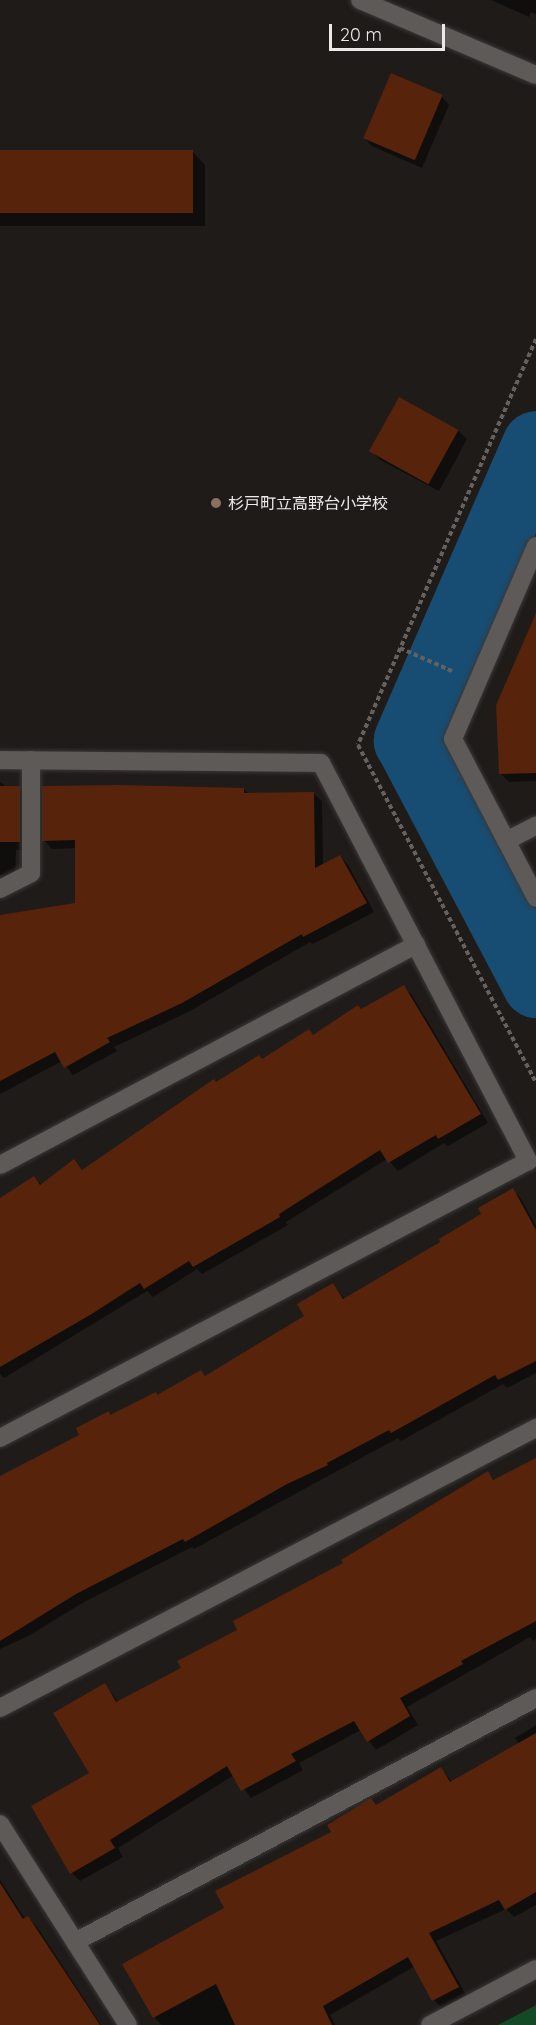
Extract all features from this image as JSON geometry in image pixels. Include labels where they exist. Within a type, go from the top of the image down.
[{"type":"street","points":[[360,0],[536,75]]},
{"type":"street","points":[[536,546],[453,739],[536,898]]},
{"type":"street","points":[[0,760],[321,763],[532,1169],[0,1438]]},
{"type":"street","points":[[0,889],[31,873],[31,760]]},
{"type":"street","points":[[507,841],[536,826]]},
{"type":"street","points":[[0,1165],[416,945]]},
{"type":"street","points":[[0,1708],[536,1428]]},
{"type":"street","points":[[75,1942],[536,1698]]},
{"type":"street","points":[[0,1824],[129,2025]]},
{"type":"street","points":[[430,2025],[536,1969]]},
{"type":"path","points":[[400,648],[477,683]]},
{"type":"green space","points":[[536,2005],[536,2025],[498,2025]]},
{"type":"building","points":[[391,73],[443,95],[415,160],[363,138]]},
{"type":"building","points":[[0,150],[193,150],[193,213],[0,213]]},
{"type":"building","points":[[399,397],[458,430],[428,484],[369,451]]},
{"type":"building","points":[[536,613],[536,773],[499,774],[496,705]]},
{"type":"building","points":[[0,786],[20,786],[20,842],[0,842]]},
{"type":"building","points":[[42,786],[244,788],[244,793],[314,792],[315,868],[340,855],[367,903],[303,937],[302,934],[182,1003],[107,1038],[110,1042],[64,1068],[55,1052],[0,1081],[0,915],[75,903],[75,840],[42,841]]},
{"type":"building","points":[[404,985],[481,1114],[438,1139],[436,1135],[388,1163],[380,1150],[279,1214],[280,1217],[193,1267],[189,1261],[144,1289],[140,1283],[0,1367],[0,1198],[34,1176],[40,1185],[74,1159],[82,1170],[214,1079],[216,1082],[259,1055],[262,1059],[309,1029],[313,1035],[358,1005],[361,1009]]},
{"type":"building","points":[[513,1188],[536,1230],[536,1361],[498,1380],[495,1375],[391,1433],[389,1430],[185,1542],[183,1539],[76,1594],[0,1641],[0,1476],[79,1435],[76,1428],[109,1411],[110,1415],[156,1392],[157,1395],[201,1370],[205,1376],[304,1316],[297,1304],[333,1283],[343,1299],[440,1242],[439,1239],[481,1214],[478,1208]]},
{"type":"building","points":[[536,1458],[536,1621],[461,1661],[463,1664],[400,1698],[410,1716],[367,1742],[354,1721],[291,1754],[296,1761],[241,1791],[227,1766],[110,1840],[115,1848],[70,1874],[31,1806],[89,1773],[53,1713],[105,1683],[116,1702],[181,1668],[177,1661],[237,1630],[233,1621],[343,1563],[341,1560],[488,1471],[493,1480]]},
{"type":"building","points":[[536,1733],[536,1892],[505,1910],[499,1900],[429,1933],[459,1987],[432,2001],[408,1957],[323,2006],[332,2025],[235,2025],[216,1984],[153,2018],[122,1964],[224,1908],[215,1891],[331,1832],[327,1825],[371,1798],[376,1805],[441,1767],[450,1782]]},
{"type":"building","points":[[0,1883],[23,1919],[28,1916],[100,2025],[0,2025]]},
{"type":"waterway","points":[[536,445],[408,740],[536,983]]},
{"type":"place","name":"杉戸町立高野台小学校","points":[[216,503]]}]
